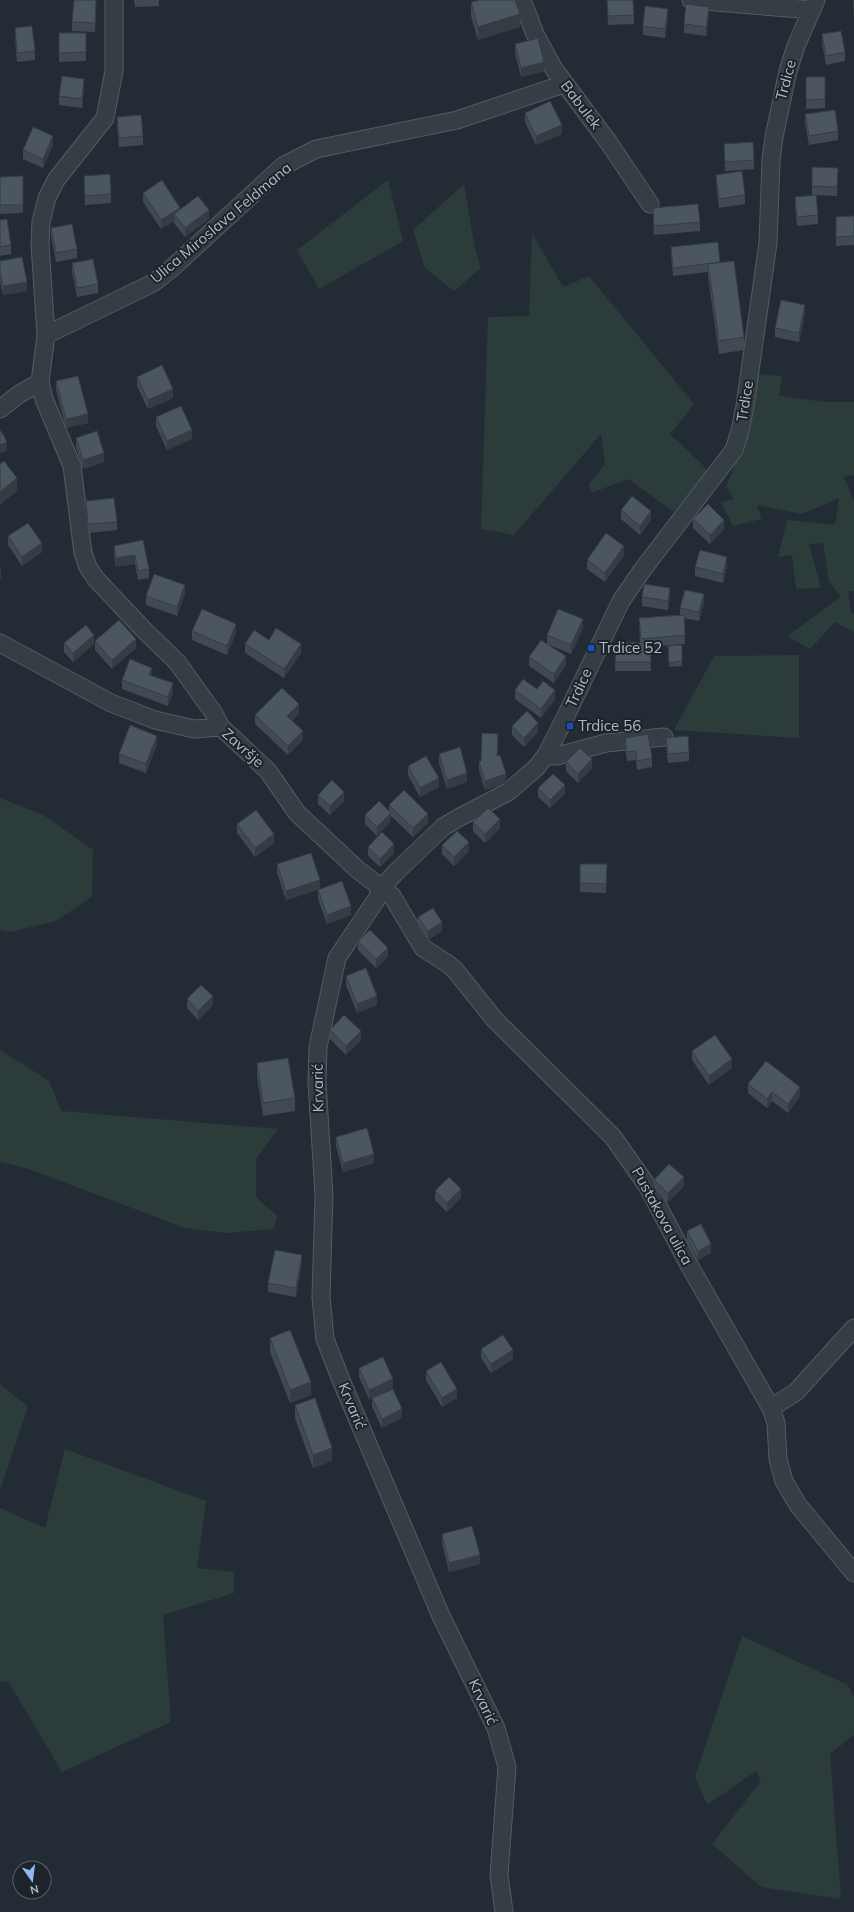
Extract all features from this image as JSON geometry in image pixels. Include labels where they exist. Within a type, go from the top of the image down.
[{"type":"street","points":[[114,0],[114,71],[105,118],[56,180],[46,198],[41,222],[40,244],[46,335],[40,382],[44,399],[72,466],[80,539],[88,567],[96,579],[122,607],[177,662],[213,712],[221,727]]},
{"type":"street","name":"Babulek","points":[[522,0],[535,34],[554,69],[609,143],[650,204]]},
{"type":"street","points":[[691,0],[814,5]]},
{"type":"street","name":"Trdice","points":[[382,888],[396,872],[443,827],[460,816],[508,792],[537,766],[546,754],[621,601],[643,569],[734,450],[745,406],[768,243],[771,160],[775,130],[788,71],[796,46],[814,5]]},
{"type":"street","name":"Ulica Miroslava Feldmana","points":[[46,335],[153,282],[171,269],[283,166],[316,149],[456,120],[564,84]]},
{"type":"street","points":[[0,409],[18,395],[40,382]]},
{"type":"street","name":"Završje","points":[[0,643],[87,691],[119,706],[155,720],[194,729],[221,727],[268,771],[297,813],[358,870],[382,888]]},
{"type":"street","points":[[546,754],[557,756],[606,743],[664,737]]},
{"type":"street","name":"Pustakova ulica","points":[[382,888],[392,896],[406,923],[422,948],[455,970],[495,1020],[613,1137],[627,1155],[648,1187],[686,1259],[771,1408],[776,1423],[778,1459],[784,1481],[798,1505],[854,1573]]},
{"type":"street","name":"Krvarić","points":[[382,888],[376,900],[337,958],[331,980],[318,1047],[317,1082],[324,1195],[321,1297],[326,1339],[343,1385],[442,1616],[496,1728],[507,1767],[499,1875],[504,1912]]},
{"type":"street","points":[[771,1408],[796,1392],[854,1328]]},
{"type":"shaded area","points":[[388,180],[403,241],[319,289],[297,250]]},
{"type":"shaded area","points":[[464,184],[475,249],[481,268],[454,291],[425,268],[413,230]]},
{"type":"shaded area","points":[[532,233],[563,287],[589,276],[694,404],[670,434],[709,471],[674,512],[628,479],[591,493],[589,484],[605,464],[601,434],[514,535],[481,529],[488,317],[529,316]]},
{"type":"shaded area","points":[[755,374],[782,376],[779,396],[825,402],[854,402],[854,475],[844,477],[854,501],[854,591],[848,591],[851,613],[854,614],[854,632],[835,622],[810,649],[787,636],[841,597],[829,581],[823,543],[809,544],[821,588],[796,589],[792,555],[778,557],[787,520],[835,525],[839,498],[802,514],[757,505],[762,519],[733,526],[721,502],[734,499],[726,486],[734,468]]},
{"type":"shaded area","points":[[799,655],[799,738],[674,730],[714,656]]},
{"type":"shaded area","points":[[0,798],[45,816],[93,850],[92,897],[56,921],[10,932],[0,930]]},
{"type":"shaded area","points":[[0,1050],[49,1081],[61,1111],[278,1129],[256,1159],[256,1197],[277,1216],[274,1229],[227,1233],[185,1228],[26,1168],[0,1162]]},
{"type":"shaded area","points":[[0,1384],[28,1407],[0,1491]]},
{"type":"shaded area","points":[[65,1449],[206,1501],[197,1568],[234,1572],[234,1593],[163,1615],[171,1722],[62,1772],[8,1681],[0,1682],[0,1508],[45,1528]]},
{"type":"shaded area","points":[[742,1636],[848,1685],[854,1697],[854,1735],[830,1754],[841,1899],[761,1887],[712,1844],[761,1781],[756,1771],[707,1805],[695,1776]]},
{"type":"building","points":[[74,0],[96,0],[95,23],[72,22]]},
{"type":"building","points":[[479,0],[515,0],[520,14],[478,27],[471,2]]},
{"type":"building","points":[[607,0],[633,0],[634,15],[608,16]]},
{"type":"building","points":[[686,4],[709,7],[706,27],[684,24]]},
{"type":"building","points":[[645,6],[668,9],[665,29],[643,26]]},
{"type":"building","points":[[32,26],[35,51],[17,53],[15,28]]},
{"type":"building","points":[[841,31],[845,52],[826,56],[822,34]]},
{"type":"building","points":[[59,33],[86,33],[86,52],[59,53]]},
{"type":"building","points":[[538,38],[544,62],[521,68],[515,44]]},
{"type":"building","points":[[62,76],[84,79],[82,99],[59,96]]},
{"type":"building","points":[[806,77],[825,77],[825,99],[806,100]]},
{"type":"building","points":[[550,101],[562,125],[536,136],[525,113]]},
{"type":"building","points":[[835,110],[838,131],[809,136],[805,114]]},
{"type":"building","points":[[141,115],[143,136],[119,138],[117,117]]},
{"type":"building","points":[[33,127],[53,136],[43,159],[23,150]]},
{"type":"building","points":[[753,142],[754,160],[725,162],[724,144]]},
{"type":"building","points":[[812,167],[838,168],[837,187],[812,186]]},
{"type":"building","points":[[742,171],[745,195],[719,199],[716,175]]},
{"type":"building","points":[[110,174],[111,194],[85,196],[84,176]]},
{"type":"building","points":[[23,176],[23,205],[0,205],[0,177]]},
{"type":"building","points":[[162,180],[180,208],[161,220],[143,193]]},
{"type":"building","points":[[816,195],[818,215],[797,217],[795,197]]},
{"type":"building","points":[[198,196],[209,210],[185,228],[174,214]]},
{"type":"building","points":[[698,204],[700,222],[654,226],[653,208]]},
{"type":"building","points":[[854,216],[854,236],[836,237],[836,217]]},
{"type":"building","points":[[7,219],[11,245],[0,247],[0,220]]},
{"type":"building","points":[[72,224],[77,249],[56,253],[51,228]]},
{"type":"building","points":[[718,242],[720,262],[673,268],[671,247]]},
{"type":"building","points":[[22,257],[27,282],[3,286],[0,272],[0,261]]},
{"type":"building","points":[[93,259],[98,284],[77,288],[72,263]]},
{"type":"building","points":[[734,261],[744,337],[719,341],[708,264]]},
{"type":"building","points":[[781,300],[805,305],[799,333],[775,328]]},
{"type":"building","points":[[162,365],[173,389],[148,400],[137,377]]},
{"type":"building","points":[[78,376],[88,414],[66,419],[56,381]]},
{"type":"building","points":[[181,406],[192,430],[167,441],[156,417]]},
{"type":"building","points":[[0,429],[7,442],[0,445]]},
{"type":"building","points":[[97,431],[104,453],[83,460],[76,438]]},
{"type":"building","points":[[4,461],[17,478],[0,492],[0,464]]},
{"type":"building","points":[[632,496],[651,511],[640,526],[621,510]]},
{"type":"building","points":[[114,498],[117,522],[88,524],[86,501]]},
{"type":"building","points":[[708,504],[724,520],[710,535],[693,519]]},
{"type":"building","points":[[28,523],[42,543],[22,557],[8,536]]},
{"type":"building","points":[[606,533],[624,546],[605,573],[587,560]]},
{"type":"building","points":[[143,540],[149,569],[138,571],[135,555],[116,558],[114,546]]},
{"type":"building","points":[[700,550],[727,557],[723,574],[695,567]]},
{"type":"building","points":[[154,574],[185,585],[177,607],[146,596]]},
{"type":"building","points":[[644,584],[670,588],[668,601],[642,597]]},
{"type":"building","points":[[685,590],[704,594],[699,612],[680,608]]},
{"type":"building","points":[[202,609],[236,624],[227,646],[192,631]]},
{"type":"building","points":[[558,609],[583,619],[571,645],[547,635]]},
{"type":"building","points":[[684,615],[685,635],[641,639],[639,618]]},
{"type":"building","points":[[119,620],[136,639],[112,660],[95,641]]},
{"type":"building","points":[[86,625],[94,635],[73,653],[64,643]]},
{"type":"building","points":[[276,628],[301,644],[284,669],[245,644],[254,630],[269,640]]},
{"type":"building","points":[[541,640],[566,656],[554,674],[529,657]]},
{"type":"building","points":[[617,642],[650,643],[651,662],[615,662]]},
{"type":"building","points":[[682,645],[682,661],[669,663],[668,646]]},
{"type":"building","points":[[130,659],[152,668],[149,675],[173,683],[168,697],[122,680]]},
{"type":"building","points":[[523,679],[537,689],[543,681],[555,690],[541,709],[515,690]]},
{"type":"building","points":[[282,688],[299,704],[287,716],[303,731],[288,746],[255,715]]},
{"type":"building","points":[[527,711],[538,723],[524,738],[512,726]]},
{"type":"building","points":[[130,725],[157,736],[146,764],[119,754]]},
{"type":"building","points":[[482,733],[498,734],[497,756],[500,755],[506,774],[485,781],[479,761],[481,761]]},
{"type":"building","points":[[648,734],[652,758],[637,761],[636,751],[627,752],[625,738]]},
{"type":"building","points":[[688,736],[689,752],[668,754],[666,738]]},
{"type":"building","points":[[460,747],[467,773],[447,780],[439,754]]},
{"type":"building","points":[[580,748],[592,759],[578,774],[566,762]]},
{"type":"building","points":[[426,756],[439,778],[420,788],[408,766]]},
{"type":"building","points":[[553,774],[565,785],[550,800],[538,788]]},
{"type":"building","points":[[332,780],[344,792],[330,806],[318,795]]},
{"type":"building","points":[[404,790],[428,814],[413,828],[389,805]]},
{"type":"building","points":[[379,801],[391,813],[377,827],[365,815]]},
{"type":"building","points":[[488,808],[500,819],[485,834],[473,822]]},
{"type":"building","points":[[256,810],[274,834],[255,848],[237,824]]},
{"type":"building","points":[[457,831],[469,842],[454,857],[442,845]]},
{"type":"building","points":[[382,832],[394,844],[380,859],[368,847]]},
{"type":"building","points":[[311,853],[320,880],[286,891],[277,864]]},
{"type":"building","points":[[580,864],[607,864],[606,884],[580,883]]},
{"type":"building","points":[[342,881],[351,906],[327,915],[318,890]]},
{"type":"building","points":[[433,908],[442,922],[428,931],[418,917]]},
{"type":"building","points":[[370,930],[388,948],[376,959],[358,941]]},
{"type":"building","points":[[366,968],[377,996],[357,1004],[346,976]]},
{"type":"building","points":[[201,985],[213,996],[198,1011],[187,999]]},
{"type":"building","points":[[344,1015],[361,1031],[346,1046],[330,1030]]},
{"type":"building","points":[[715,1035],[732,1059],[709,1076],[692,1051]]},
{"type":"building","points":[[288,1058],[295,1098],[263,1103],[257,1063]]},
{"type":"building","points":[[766,1061],[800,1087],[788,1104],[772,1092],[767,1099],[748,1084]]},
{"type":"building","points":[[367,1128],[374,1154],[343,1163],[336,1137]]},
{"type":"building","points":[[669,1164],[684,1177],[668,1193],[654,1180]]},
{"type":"building","points":[[449,1177],[461,1189],[447,1203],[435,1191]]},
{"type":"building","points":[[701,1224],[711,1244],[698,1251],[687,1231]]},
{"type":"building","points":[[275,1250],[302,1255],[296,1288],[268,1283]]},
{"type":"building","points":[[290,1330],[311,1382],[290,1390],[270,1338]]},
{"type":"building","points":[[503,1335],[513,1350],[491,1364],[481,1349]]},
{"type":"building","points":[[383,1357],[393,1379],[369,1390],[359,1368]]},
{"type":"building","points":[[441,1362],[457,1389],[442,1398],[426,1371]]},
{"type":"building","points":[[393,1389],[402,1409],[382,1419],[372,1398]]},
{"type":"building","points":[[315,1398],[332,1448],[313,1455],[295,1405]]},
{"type":"building","points":[[472,1526],[480,1555],[449,1563],[442,1534]]},
{"type":"place","name":"Trdice 52","points":[[591,648]]},
{"type":"place","name":"Trdice 56","points":[[570,726]]}]
